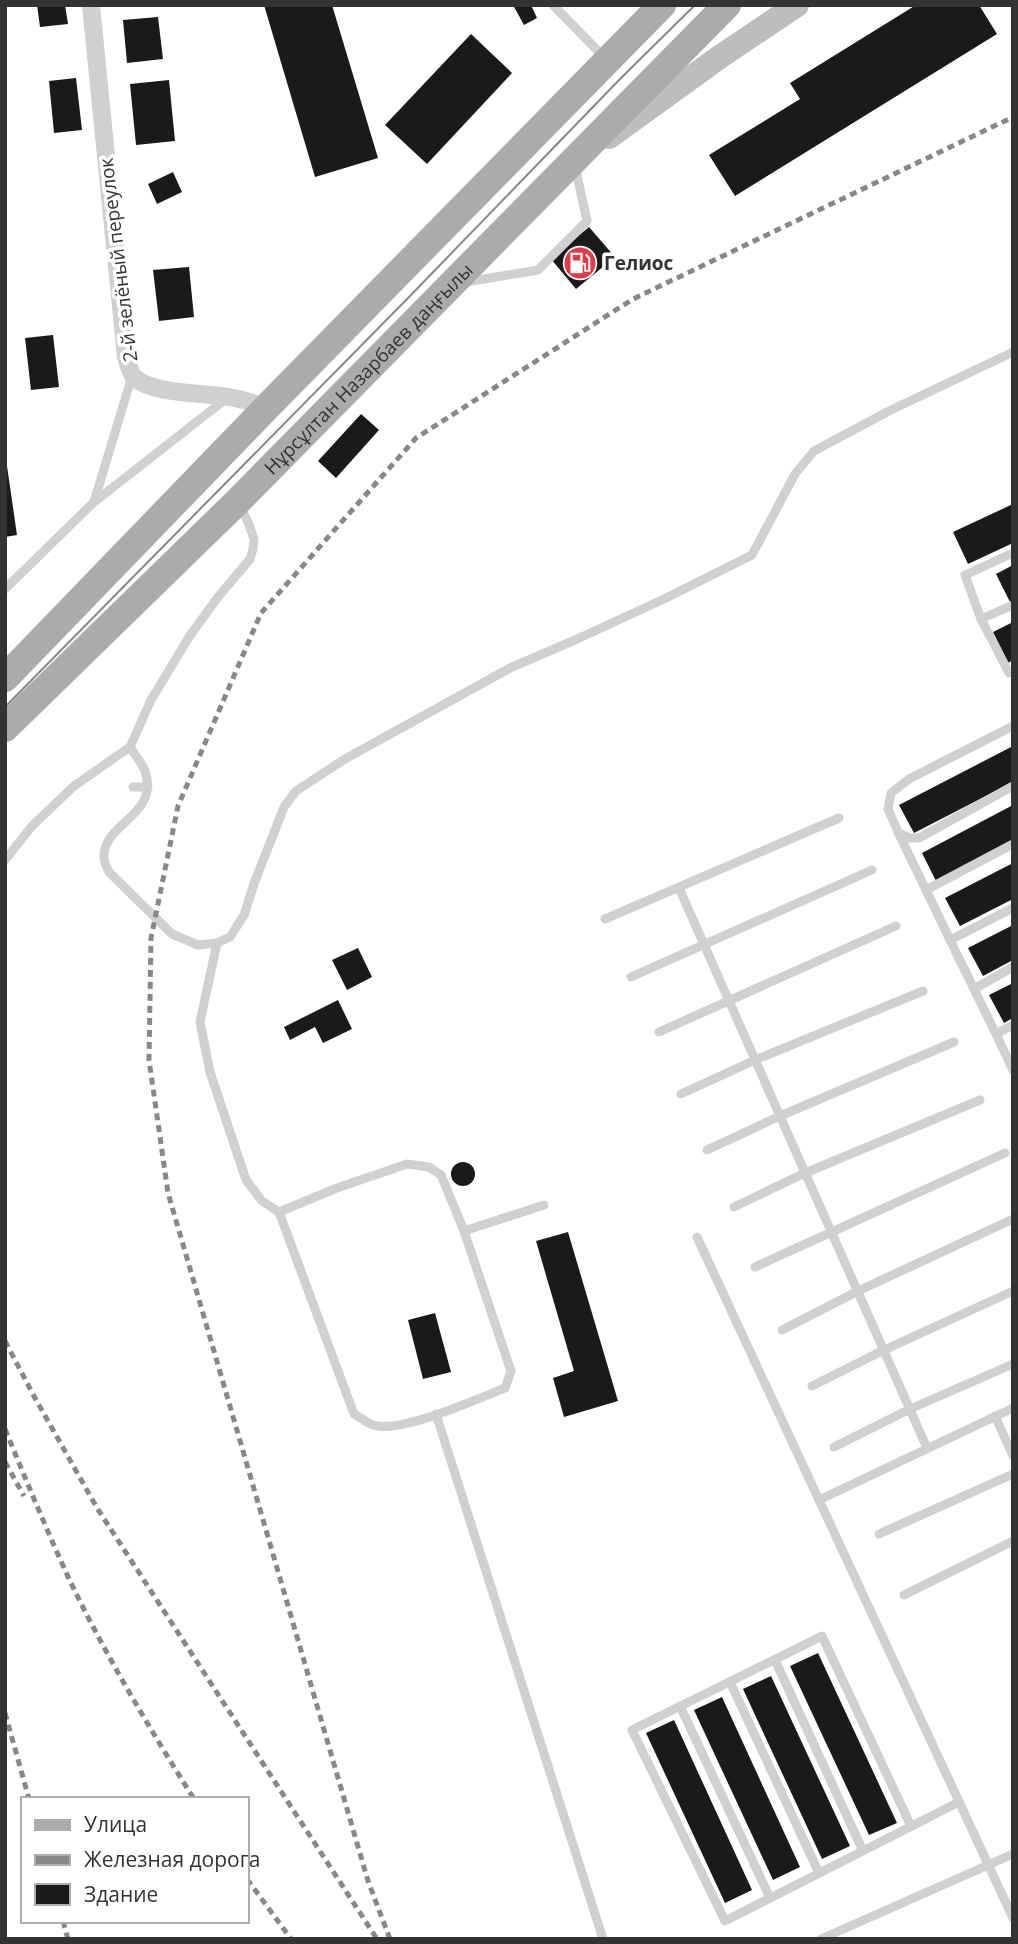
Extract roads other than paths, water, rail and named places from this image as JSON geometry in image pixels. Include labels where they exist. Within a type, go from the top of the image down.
[{"type":"main road","points":[[5,678],[662,5]]},
{"type":"main road","name":"Нұрсұлтан Назарбаев даңғылы","points":[[5,728],[237,502],[727,5]]},
{"type":"main road","points":[[574,162],[720,56],[797,5]]},
{"type":"street","name":"2-й зелёный переулок","points":[[91,5],[127,357],[132,376],[157,389],[228,397],[266,408]]},
{"type":"lane","points":[[553,5],[608,61]]},
{"type":"lane","points":[[450,285],[538,270],[587,222],[574,162]]},
{"type":"lane","points":[[130,747],[144,770],[148,787],[143,804],[106,843],[103,858],[108,872],[172,934],[198,946],[217,943],[230,937],[244,915],[284,807],[296,792],[345,759],[510,668],[664,599],[752,555],[795,474],[814,451],[889,411],[1013,352]]},
{"type":"lane","points":[[93,503],[132,376]]},
{"type":"lane","points":[[5,589],[93,503],[228,397]]},
{"type":"lane","points":[[5,860],[32,826],[74,786],[130,747],[151,700],[189,637],[250,559],[254,539],[237,502]]},
{"type":"lane","points":[[1012,675],[981,619],[965,575],[1013,553]]},
{"type":"lane","points":[[981,619],[1013,605]]},
{"type":"lane","points":[[1013,726],[909,779],[891,793],[888,809],[1013,1070]]},
{"type":"lane","points":[[898,832],[909,838],[919,838],[1013,786]]},
{"type":"lane","points":[[133,787],[148,787]]},
{"type":"lane","points":[[604,919],[839,818]]},
{"type":"lane","points":[[926,890],[1013,844]]},
{"type":"lane","points":[[631,977],[872,870]]},
{"type":"lane","points":[[679,888],[927,1448]]},
{"type":"lane","points":[[950,940],[1013,908]]},
{"type":"lane","points":[[659,1032],[896,926]]},
{"type":"lane","points":[[217,943],[200,1022],[210,1072],[246,1180],[262,1201],[279,1212],[354,1414],[374,1426],[398,1426],[505,1388],[512,1371],[464,1231],[441,1175],[429,1167],[407,1164],[337,1188],[279,1212]]},
{"type":"lane","points":[[974,989],[1013,967]]},
{"type":"lane","points":[[681,1094],[755,1060],[923,991]]},
{"type":"lane","points":[[996,1034],[1013,1025]]},
{"type":"lane","points":[[707,1150],[954,1042]]},
{"type":"lane","points":[[734,1207],[805,1173],[980,1100]]},
{"type":"lane","points":[[755,1267],[1005,1153]]},
{"type":"lane","points":[[464,1231],[544,1205]]},
{"type":"lane","points":[[782,1330],[858,1291],[1013,1219]]},
{"type":"lane","points":[[698,1237],[1013,1918]]},
{"type":"lane","points":[[812,1386],[1013,1291]]},
{"type":"lane","points":[[834,1447],[910,1409],[1013,1363]]},
{"type":"lane","points":[[819,1500],[1013,1408]]},
{"type":"lane","points":[[436,1414],[603,1939]]},
{"type":"lane","points":[[995,1416],[1013,1456]]},
{"type":"lane","points":[[879,1534],[1013,1475]]},
{"type":"lane","points":[[904,1595],[1013,1541]]},
{"type":"lane","points":[[911,1826],[822,1636],[632,1730],[725,1921],[959,1802]]},
{"type":"lane","points":[[775,1660],[863,1851]]},
{"type":"lane","points":[[730,1682],[819,1873]]},
{"type":"lane","points":[[680,1706],[770,1898]]},
{"type":"lane","points":[[821,1939],[1013,1854]]},
{"type":"tram line","points":[[5,707],[695,5]]},
{"type":"railway","points":[[390,1939],[368,1881],[168,1193],[149,1060],[151,938],[178,806],[261,613],[416,438],[633,299],[1013,117]]},
{"type":"railway","points":[[5,1341],[97,1508],[377,1939]]},
{"type":"railway","points":[[5,1429],[53,1543],[98,1637],[193,1797]]},
{"type":"railway","points":[[5,1462],[24,1496]]},
{"type":"railway","points":[[5,1713],[28,1797]]},
{"type":"railway","points":[[248,1880],[291,1939]]},
{"type":"railway","points":[[64,1923],[68,1939]]},
{"type":"place","name":"Гелиос","points":[[580,263]]}]
